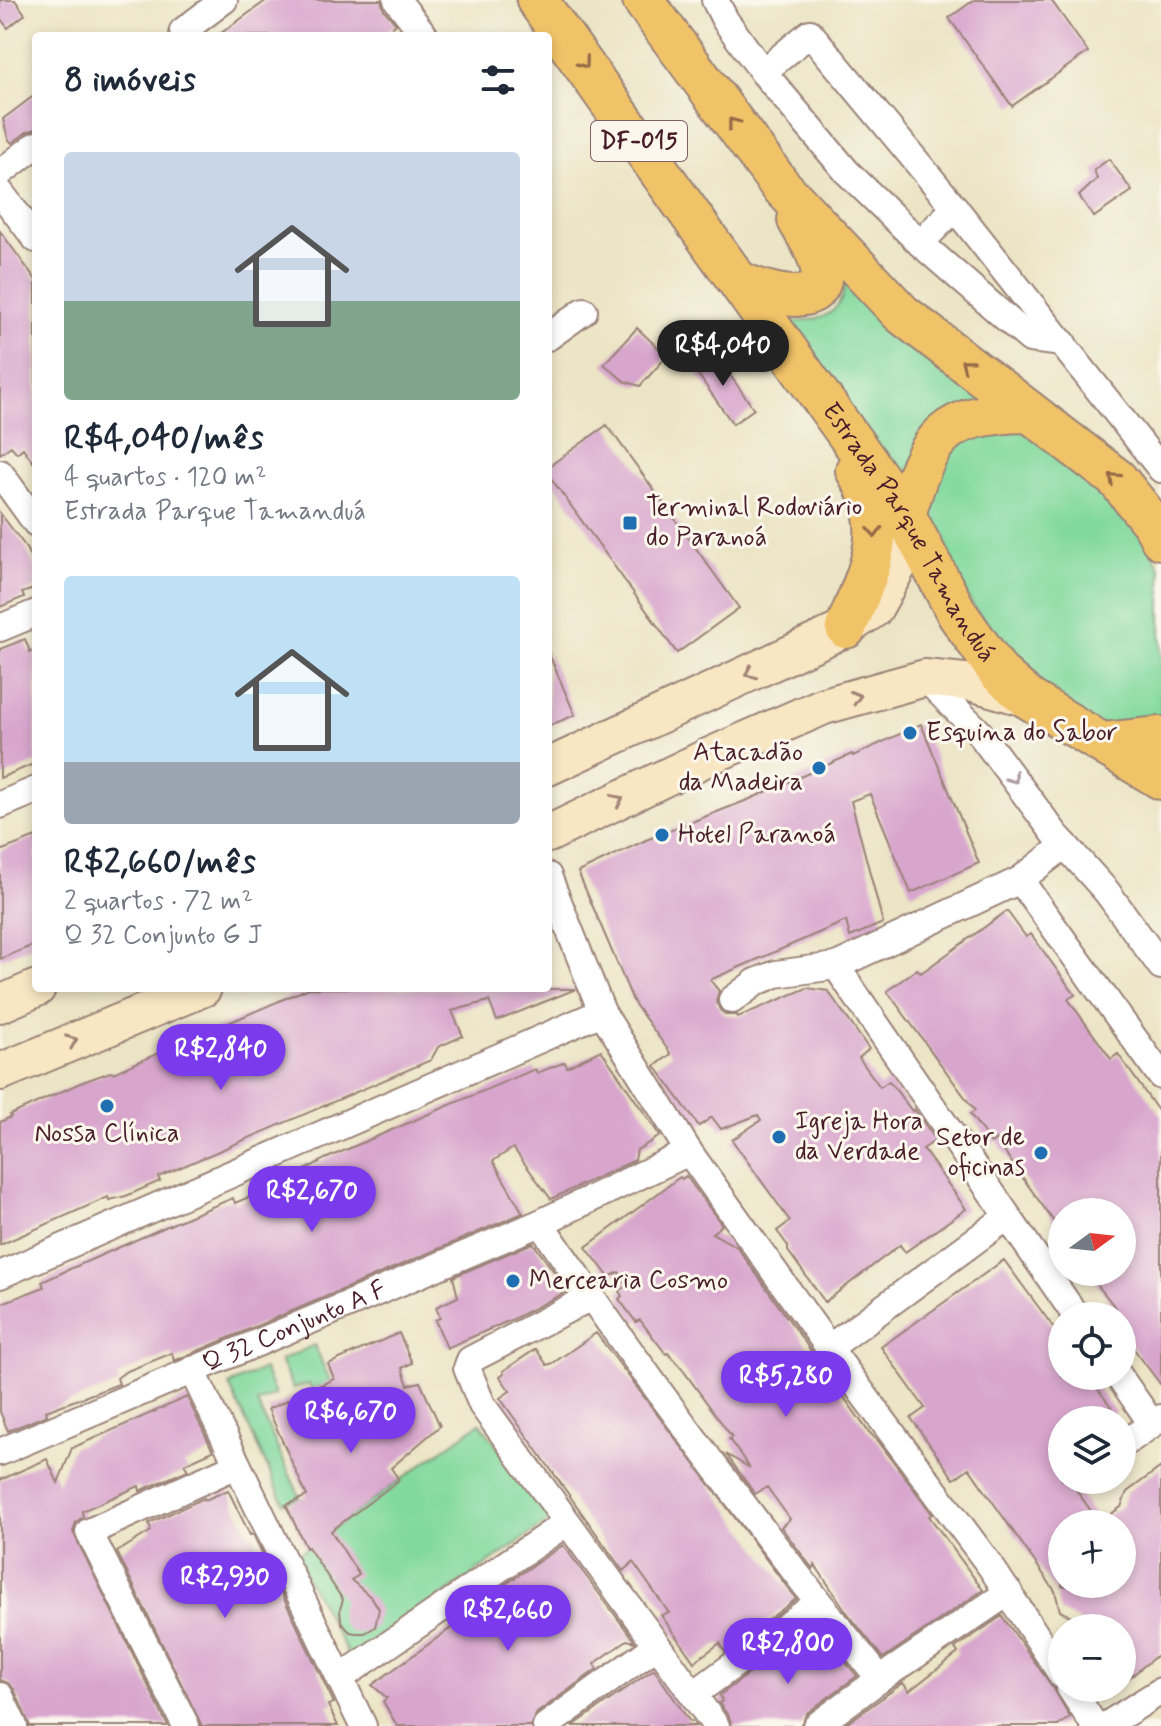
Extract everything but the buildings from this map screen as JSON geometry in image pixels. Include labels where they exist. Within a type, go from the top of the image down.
[{"type":"main road","name":"Estrada Parque Tamanduá","points":[[537,0],[905,515],[958,615],[999,673],[1029,699],[1161,779]]},
{"type":"main road","name":"DF-015","points":[[643,0],[780,185],[902,314],[1117,479],[1153,524],[1161,539]]},
{"type":"main road","points":[[744,288],[801,297],[813,292],[820,280],[820,264],[780,185]]},
{"type":"main road","points":[[744,288],[760,325],[865,483],[877,529],[875,551],[846,628]]},
{"type":"main road","points":[[905,515],[920,467],[934,441],[964,419],[997,412],[1028,412]]},
{"type":"main road","points":[[1104,743],[1161,737]]},
{"type":"street","points":[[184,32],[224,0]]},
{"type":"street","points":[[397,0],[422,32]]},
{"type":"street","points":[[715,0],[725,20],[763,72],[847,172],[920,243],[1030,339],[1063,343]]},
{"type":"street","points":[[763,72],[810,33],[955,208],[1161,469]]},
{"type":"street","points":[[0,173],[32,148]]},
{"type":"street","points":[[0,192],[32,234]]},
{"type":"street","points":[[920,243],[955,208]]},
{"type":"street","points":[[552,334],[584,311]]},
{"type":"street","points":[[0,473],[32,517]]},
{"type":"street","points":[[552,765],[846,628],[874,609],[902,559],[905,515]]},
{"type":"street","points":[[0,628],[32,615]]},
{"type":"street","points":[[925,678],[978,731],[1060,839],[1107,892],[1161,966]]},
{"type":"street","points":[[552,832],[824,706],[925,678],[974,683],[1029,699]]},
{"type":"street","points":[[641,724],[674,746],[676,753],[666,777]]},
{"type":"street","points":[[0,805],[32,792]]},
{"type":"street","points":[[732,1000],[756,982],[776,974],[836,966],[1020,880],[1060,839]]},
{"type":"street","points":[[1020,880],[1161,1076]]},
{"type":"street","points":[[552,886],[602,1012],[689,1152],[1009,1592],[1048,1653]]},
{"type":"street","points":[[836,966],[1066,1302]]},
{"type":"street","points":[[0,1004],[32,990]]},
{"type":"street","points":[[0,1072],[193,992]]},
{"type":"street","points":[[0,1275],[602,1012]]},
{"type":"street","name":"Q 32 Conjunto A F","points":[[0,1452],[540,1223],[689,1152]]},
{"type":"street","points":[[829,1348],[1007,1217]]},
{"type":"street","points":[[540,1223],[591,1297],[818,1603],[880,1679]]},
{"type":"street","points":[[591,1297],[470,1360],[467,1368],[482,1405],[716,1726]]},
{"type":"street","points":[[192,1370],[363,1726]]},
{"type":"street","points":[[1131,1390],[1157,1421],[1136,1435]]},
{"type":"street","points":[[186,1726],[89,1532],[237,1465]]},
{"type":"street","points":[[340,1678],[566,1523]]},
{"type":"street","points":[[816,1726],[1009,1592]]},
{"type":"street","points":[[694,1694],[818,1603]]},
{"type":"street","points":[[546,1726],[656,1646]]},
{"type":"street","points":[[1105,1726],[1161,1691]]},
{"type":"street","points":[[0,1696],[14,1726]]},
{"type":"street","points":[[1079,1702],[1095,1726]]},
{"type":"green space","points":[[840,266],[993,407],[903,488],[788,322],[813,320],[835,309],[843,290]]},
{"type":"green space","points":[[1027,422],[1108,486],[1142,531],[1161,570],[1161,725],[1108,737],[1032,694],[914,517],[944,446]]},
{"type":"green space","points":[[314,1345],[353,1432],[350,1475],[309,1384],[293,1388],[280,1361]]},
{"type":"green space","points":[[264,1369],[275,1395],[257,1403],[300,1497],[284,1503],[229,1385]]},
{"type":"green space","points":[[480,1423],[550,1520],[351,1660],[295,1556]]},
{"type":"place","name":"Terminal Rodoviário do Paranoá","points":[[630,523]]},
{"type":"place","name":"Esquina do Sabor","points":[[910,733]]},
{"type":"place","name":"Atacadão da Madeira","points":[[819,768]]},
{"type":"place","name":"Hotel Paranoá","points":[[662,835]]},
{"type":"place","name":"Nossa Clínica","points":[[107,1106]]},
{"type":"place","name":"Igreja Hora da Verdade","points":[[779,1137]]},
{"type":"place","name":"Setor de oficinas","points":[[1041,1153]]},
{"type":"place","name":"Mercearia Cosmo","points":[[513,1281]]}]
